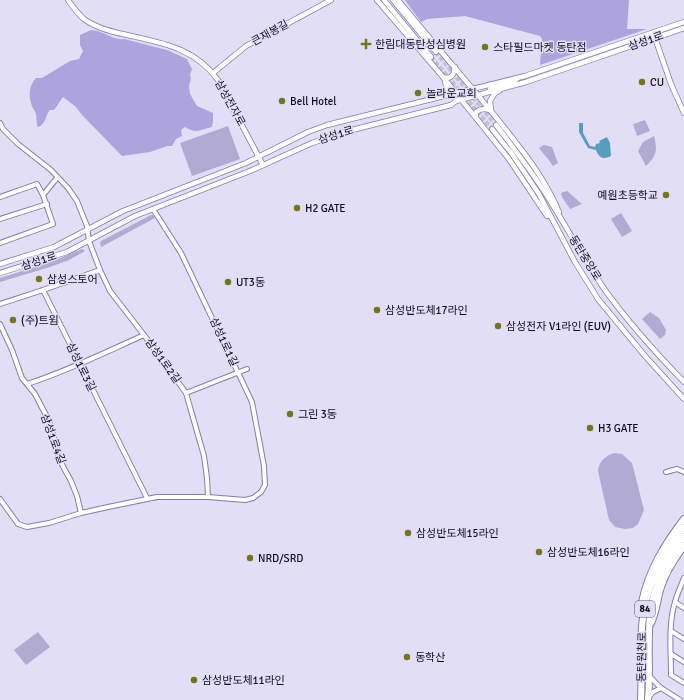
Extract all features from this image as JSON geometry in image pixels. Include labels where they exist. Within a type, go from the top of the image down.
[{"type":"main road","points":[[684,519],[662,549],[650,573],[640,615],[646,625],[654,616],[664,580],[673,561],[684,546]]},
{"type":"main road","name":"동탄원천로","points":[[640,700],[647,599],[654,576],[665,553],[684,528]]},
{"type":"main road","name":"동탄원천로","points":[[649,698],[646,625],[659,579],[669,558],[684,537]]},
{"type":"street","name":"삼성전자로","points":[[68,0],[78,14],[94,24],[114,32],[173,46],[191,54],[200,61],[213,73],[264,165]]},
{"type":"street","name":"큰재봉길","points":[[213,73],[246,46],[331,0]]},
{"type":"street","points":[[377,0],[443,77],[509,159],[557,230]]},
{"type":"street","points":[[384,0],[431,57]]},
{"type":"street","points":[[393,0],[436,52]]},
{"type":"street","points":[[398,0],[522,149],[552,194],[565,226]]},
{"type":"street","name":"삼성1로","points":[[0,264],[54,247],[122,211],[259,157],[308,132],[327,125],[518,78],[684,22]]},
{"type":"street","name":"삼성1로","points":[[0,273],[58,256],[135,216],[264,165],[312,143],[339,134],[451,104],[456,101],[502,90],[684,28]]},
{"type":"street","points":[[653,32],[671,84],[684,113]]},
{"type":"street","points":[[647,41],[658,45]]},
{"type":"street","points":[[443,77],[451,77],[455,67]]},
{"type":"street","points":[[435,99],[445,92],[446,84],[443,77]]},
{"type":"street","points":[[492,92],[490,89],[512,83],[518,78]]},
{"type":"street","points":[[492,112],[490,101],[495,93],[502,90]]},
{"type":"street","points":[[476,117],[476,112],[480,110],[486,109],[492,112]]},
{"type":"street","name":"삼성1로2길","points":[[0,123],[18,144],[51,170],[68,188],[77,201],[88,229],[89,239],[100,270],[110,291],[186,393],[204,456],[208,497]]},
{"type":"street","name":"동탄중앙로","points":[[496,125],[518,153],[544,192],[590,268],[606,291],[662,359],[684,382]]},
{"type":"street","points":[[492,129],[512,154],[539,194],[557,230]]},
{"type":"street","points":[[44,195],[58,178]]},
{"type":"street","points":[[0,197],[37,184],[44,195],[54,224],[0,243]]},
{"type":"street","points":[[0,219],[47,204]]},
{"type":"street","name":"삼성1로1길","points":[[153,209],[181,253],[252,402],[264,466],[265,485],[261,492],[253,498],[245,500],[208,497]]},
{"type":"street","name":"동탄중앙로","points":[[557,230],[586,281],[608,313],[684,398]]},
{"type":"street","points":[[0,304],[100,270]]},
{"type":"street","name":"삼성1로3길","points":[[43,290],[146,498]]},
{"type":"street","name":"삼성1로4길","points":[[0,324],[12,350],[22,378],[34,394],[48,421],[59,459],[71,481],[77,496],[81,513]]},
{"type":"street","points":[[27,384],[80,364],[144,335]]},
{"type":"street","points":[[186,393],[247,369]]},
{"type":"street","points":[[666,472],[677,469],[684,472]]},
{"type":"street","points":[[0,499],[18,524],[27,527],[49,523],[81,513],[146,498],[208,497]]},
{"type":"street","points":[[684,578],[675,602],[671,631],[671,675],[684,683]]},
{"type":"street","points":[[675,602],[684,608]]},
{"type":"street","points":[[671,631],[684,639]]},
{"type":"street","points":[[671,654],[684,662]]},
{"type":"street","points":[[649,676],[661,688],[681,700],[684,695]]},
{"type":"street","points":[[649,698],[653,692],[661,688]]},
{"type":"shaded area","points":[[405,0],[629,0],[627,29],[647,29],[540,65],[542,39],[540,36],[465,16],[427,19],[421,22]]},
{"type":"shaded area","points":[[91,30],[95,30],[116,38],[167,50],[187,59],[192,69],[189,86],[190,94],[197,106],[213,113],[212,127],[195,131],[185,127],[181,130],[182,136],[176,139],[172,146],[167,146],[150,152],[122,156],[76,107],[63,97],[54,110],[50,110],[41,126],[38,127],[36,114],[30,98],[32,84],[36,78],[42,78],[70,61],[79,59],[83,51],[80,45],[80,35]]},
{"type":"shaded area","points":[[645,120],[650,131],[637,136],[633,124]]},
{"type":"shaded area","points":[[228,126],[240,159],[192,176],[180,143]]},
{"type":"shaded area","points":[[654,136],[656,146],[655,153],[646,166],[638,151],[643,142]]},
{"type":"shaded area","points":[[544,145],[552,147],[558,163],[553,166],[539,148]]},
{"type":"shaded area","points":[[567,191],[582,204],[570,209],[561,193]]},
{"type":"shaded area","points":[[621,213],[632,231],[622,237],[611,219]]},
{"type":"shaded area","points":[[151,215],[155,218],[101,247],[101,241]]},
{"type":"shaded area","points":[[82,249],[85,251],[69,260],[0,282],[0,278],[48,263]]},
{"type":"shaded area","points":[[650,312],[659,318],[666,330],[665,335],[660,339],[642,319]]},
{"type":"shaded area","points":[[614,453],[622,454],[632,463],[644,510],[638,524],[633,528],[625,529],[615,527],[609,520],[598,471],[603,459]]},
{"type":"shaded area","points":[[38,632],[50,647],[26,665],[14,650]]},
{"type":"water","points":[[579,123],[583,123],[583,133],[590,146],[595,147],[596,144],[600,143],[599,141],[607,137],[610,143],[611,156],[602,158],[598,155],[596,150],[588,148],[579,132]]},
{"type":"tunnel","points":[[436,52],[496,125]]},
{"type":"tunnel","points":[[431,57],[492,129]]},
{"type":"place","name":"한림대동탄성심병원","points":[[366,44]]},
{"type":"place","name":"스타필드마켓 동탄점","points":[[485,47]]},
{"type":"place","name":"CU","points":[[642,82]]},
{"type":"place","name":"놀라운교회","points":[[418,93]]},
{"type":"place","name":"Bell Hotel","points":[[282,101]]},
{"type":"place","name":"예원초등학교","points":[[666,195]]},
{"type":"place","name":"H2 GATE","points":[[297,208]]},
{"type":"place","name":"삼성스토어","points":[[39,279]]},
{"type":"place","name":"UT3동","points":[[228,282]]},
{"type":"place","name":"삼성반도체17라인","points":[[377,310]]},
{"type":"place","name":"(주)트윔","points":[[13,320]]},
{"type":"place","name":"삼성전자 V1라인 (EUV)","points":[[498,326]]},
{"type":"place","name":"그린 3동","points":[[290,414]]},
{"type":"place","name":"H3 GATE","points":[[590,428]]},
{"type":"place","name":"삼성반도체15라인","points":[[408,533]]},
{"type":"place","name":"삼성반도체16라인","points":[[539,552]]},
{"type":"place","name":"NRD/SRD","points":[[250,558]]},
{"type":"place","name":"동학산","points":[[407,657]]},
{"type":"place","name":"삼성반도체11라인","points":[[194,680]]}]
